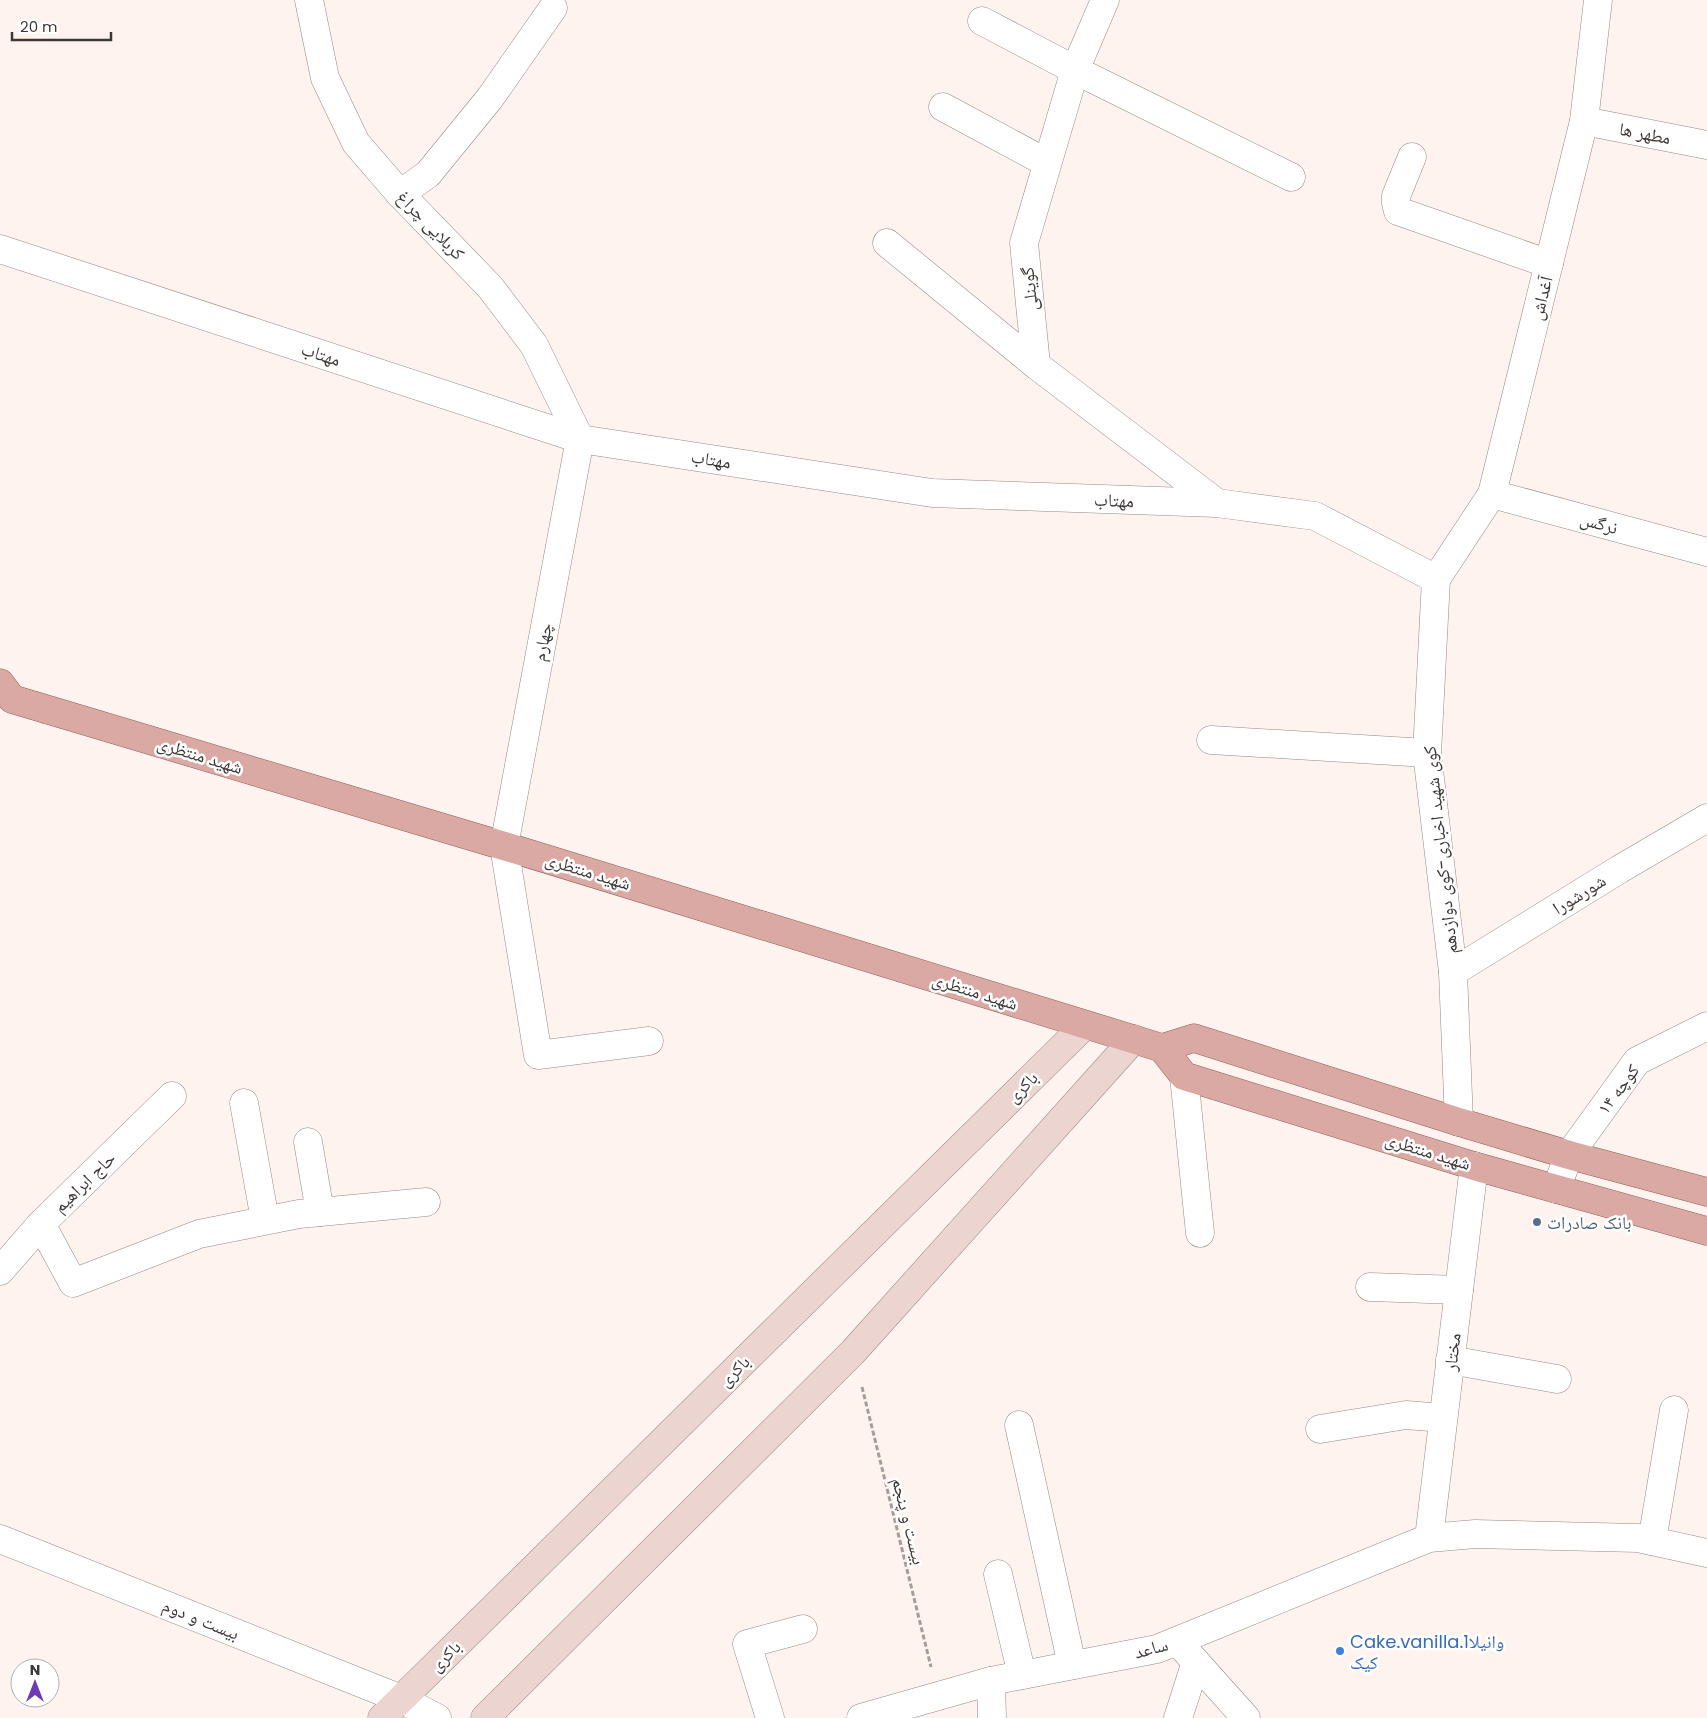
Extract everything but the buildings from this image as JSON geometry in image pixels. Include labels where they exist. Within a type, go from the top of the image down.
[{"type":"main road","name":"شهید منتظری","points":[[4,695],[1162,1048],[1194,1038],[1459,1122],[1569,1155],[1707,1192]]},
{"type":"main road","name":"باکری","points":[[382,1718],[1085,1025]]},
{"type":"main road","points":[[485,1718],[853,1352],[1134,1039]]},
{"type":"main road","points":[[1162,1048],[1184,1076]]},
{"type":"main road","name":"شهید منتظری","points":[[1184,1076],[1474,1166],[1707,1231]]},
{"type":"street","name":"کربلایی چراغ","points":[[309,0],[325,78],[356,143],[400,194],[490,287],[534,345],[580,439]]},
{"type":"street","name":"گوینلی","points":[[1036,365],[1024,243],[1075,70],[1105,0]]},
{"type":"street","name":"آغداش","points":[[1436,579],[1492,494],[1584,121],[1598,0]]},
{"type":"street","points":[[400,194],[428,174],[490,98],[553,8]]},
{"type":"street","points":[[982,21],[1075,70],[1291,176]]},
{"type":"street","points":[[942,107],[1047,163]]},
{"type":"street","name":"مطهر ها","points":[[1584,121],[1707,145]]},
{"type":"street","points":[[1412,157],[1396,196],[1398,211],[1549,264]]},
{"type":"street","points":[[887,244],[1036,365],[1217,504]]},
{"type":"street","name":"مهتاب","points":[[0,249],[580,439],[932,493],[1217,504],[1315,516],[1436,579]]},
{"type":"street","name":"چهارم","points":[[580,439],[504,846],[538,1055],[649,1040]]},
{"type":"street","name":"نرگس","points":[[1492,494],[1707,552]]},
{"type":"street","name":"کوی شهید اخباری-کوی دوازدهم","points":[[1436,579],[1427,753],[1453,972],[1459,1122]]},
{"type":"street","points":[[1211,740],[1427,753]]},
{"type":"street","name":"شورشورا","points":[[1453,972],[1707,818]]},
{"type":"street","name":"کوچه ۱۴","points":[[1556,1189],[1569,1155],[1637,1061],[1707,1026]]},
{"type":"street","points":[[1184,1076],[1200,1233]]},
{"type":"street","name":"حاج ابراهیم","points":[[0,1271],[41,1224],[172,1096]]},
{"type":"street","points":[[244,1102],[265,1220]]},
{"type":"street","points":[[308,1142],[320,1212]]},
{"type":"street","name":"مختار","points":[[1429,1538],[1474,1166]]},
{"type":"street","points":[[41,1224],[73,1283],[199,1234],[299,1214],[426,1202]]},
{"type":"street","points":[[1370,1287],[1459,1290]]},
{"type":"street","points":[[1450,1360],[1557,1379]]},
{"type":"street","points":[[1652,1541],[1674,1410]]},
{"type":"street","points":[[1320,1429],[1406,1415],[1444,1418]]},
{"type":"street","points":[[1019,1424],[1072,1665]]},
{"type":"street","name":"ساعد","points":[[861,1718],[939,1708],[990,1681],[1157,1649],[1429,1538],[1475,1534],[1638,1538],[1707,1553]]},
{"type":"street","name":"بیست و دوم","points":[[0,1539],[401,1699],[437,1718]]},
{"type":"street","points":[[998,1574],[1022,1675]]},
{"type":"street","points":[[770,1718],[747,1644],[803,1629]]},
{"type":"street","points":[[1177,1641],[1246,1718]]},
{"type":"street","points":[[1178,1718],[1196,1662]]},
{"type":"street","points":[[990,1681],[992,1718]]},
{"type":"path","name":"بیست و پنجم","points":[[853,1352],[939,1708]]},
{"type":"place","name":"بانک صادرات","points":[[1537,1222]]},
{"type":"place","name":"Cake.vanilla.1وانیلا کیک","points":[[1340,1651]]}]
